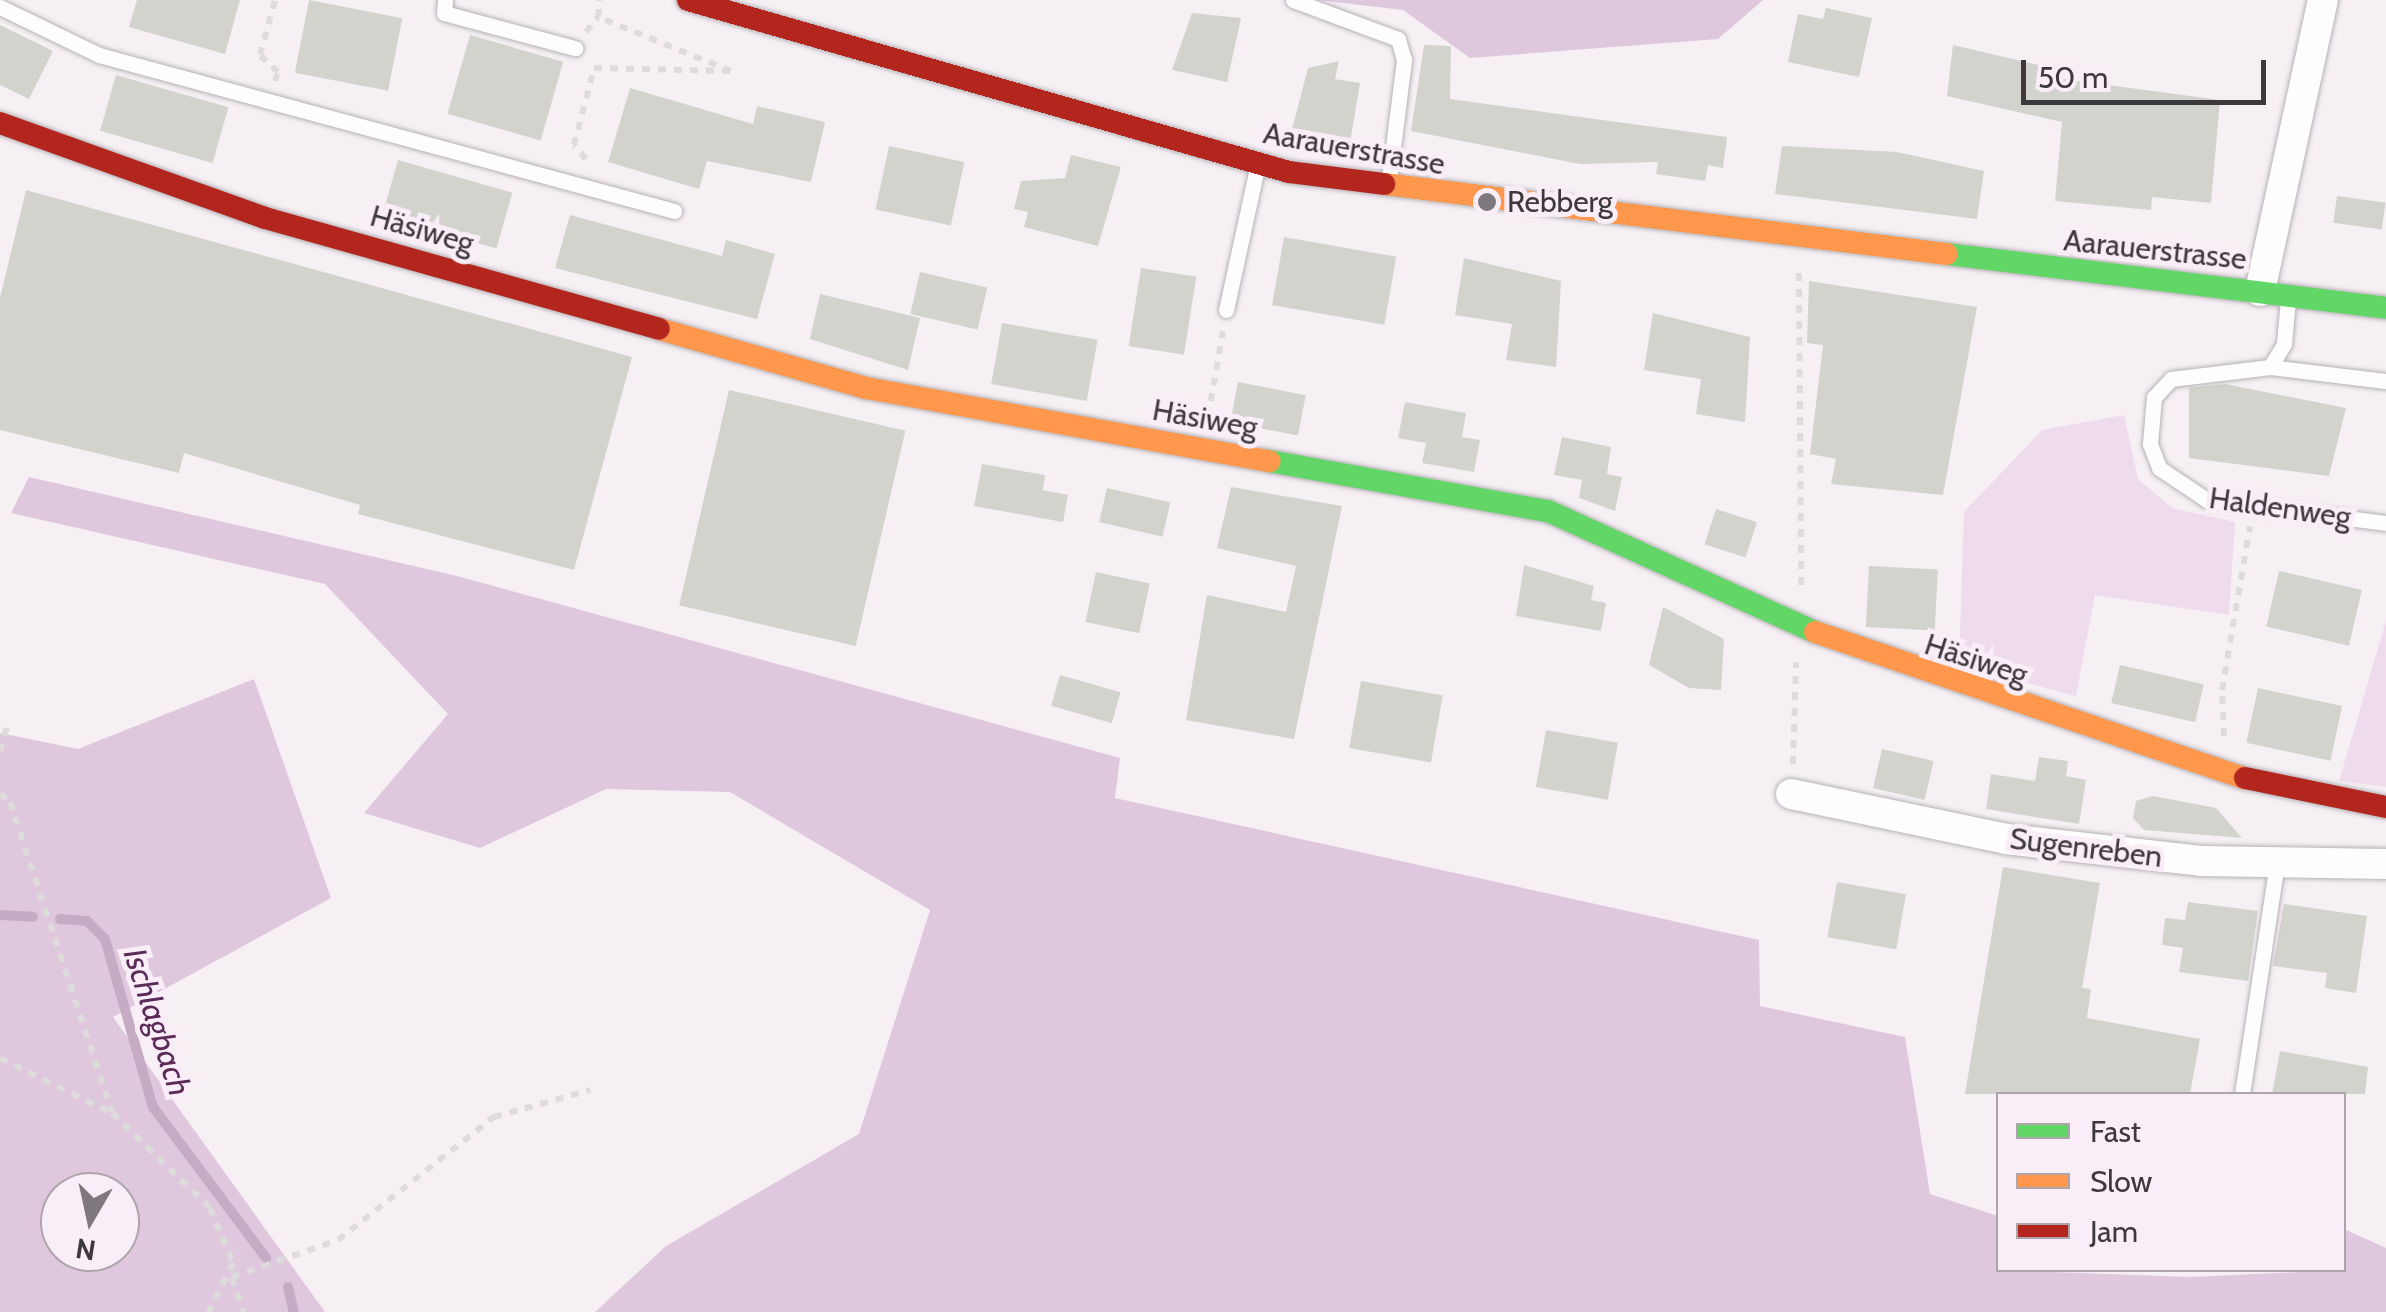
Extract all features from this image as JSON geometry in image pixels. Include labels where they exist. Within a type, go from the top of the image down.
[{"type":"street","name":"Aarauerstrasse","points":[[688,0],[1258,164],[1388,188],[2386,308]]},
{"type":"street","points":[[2274,293],[2323,0]]},
{"type":"street","name":"Häsiweg","points":[[0,123],[266,218],[866,388],[1548,511],[1874,660],[2221,770],[2386,807]]},
{"type":"street","name":"Sugenreben","points":[[1791,789],[2006,839],[2277,863],[2386,864]]},
{"type":"lane","points":[[445,0],[444,13],[575,48]]},
{"type":"lane","points":[[1293,0],[1398,38],[1404,60],[1388,188]]},
{"type":"lane","points":[[0,7],[99,55],[674,211]]},
{"type":"lane","points":[[1226,310],[1258,164]]},
{"type":"lane","points":[[2274,293],[2284,344],[2270,367],[2386,381]]},
{"type":"lane","name":"Haldenweg","points":[[2270,367],[2171,379],[2150,421],[2150,444],[2174,483],[2189,495],[2386,523]]},
{"type":"lane","points":[[2242,1092],[2277,863]]},
{"type":"path","points":[[267,103],[278,72],[260,55],[275,0]]},
{"type":"path","points":[[585,184],[593,161],[574,145],[594,68],[731,71],[598,17],[600,0]]},
{"type":"path","points":[[1801,596],[1802,302]]},
{"type":"path","points":[[1203,449],[1226,310]]},
{"type":"path","points":[[2221,770],[2222,690],[2252,505]]},
{"type":"path","points":[[1791,789],[1797,643]]},
{"type":"path","points":[[0,750],[8,726]]},
{"type":"path","points":[[0,794],[10,802],[112,1113]]},
{"type":"path","points":[[0,1058],[112,1113],[210,1208],[232,1251],[232,1277],[244,1312]]},
{"type":"path","points":[[209,1312],[232,1277],[338,1240],[494,1118],[590,1090]]},
{"type":"shaded area","points":[[1317,0],[1763,0],[1718,39],[1470,58],[1403,10]]},
{"type":"shaded area","points":[[2124,415],[2138,479],[2172,508],[2235,522],[2229,615],[2095,595],[2076,696],[1959,665],[1964,512],[2042,430]]},
{"type":"shaded area","points":[[29,477],[457,576],[1120,758],[1115,798],[1759,940],[1760,1006],[1905,1037],[1930,1194],[1996,1215],[1996,1272],[2191,1277],[2346,1272],[2346,1230],[2386,1248],[2386,1312],[595,1312],[666,1246],[859,1134],[930,910],[730,792],[606,789],[480,848],[364,813],[448,714],[325,584],[11,513]]},
{"type":"shaded area","points":[[2386,621],[2386,787],[2339,781]]},
{"type":"shaded area","points":[[254,679],[331,898],[113,1017],[325,1312],[0,1312],[0,733],[78,749]]},
{"type":"building","points":[[137,0],[240,0],[225,54],[129,27]]},
{"type":"building","points":[[309,0],[402,18],[388,91],[295,73]]},
{"type":"building","points":[[1826,8],[1872,18],[1859,77],[1788,62],[1798,14],[1823,19]]},
{"type":"building","points":[[1192,13],[1241,18],[1227,82],[1172,70]]},
{"type":"building","points":[[0,25],[53,51],[29,99],[0,85]]},
{"type":"building","points":[[470,35],[563,62],[541,141],[447,114]]},
{"type":"building","points":[[1424,45],[1451,46],[1450,99],[1727,137],[1723,168],[1708,165],[1705,181],[1656,174],[1658,162],[1580,164],[1411,131]]},
{"type":"building","points":[[1953,45],[2043,66],[2041,76],[2220,100],[2211,203],[2152,197],[2151,210],[2055,201],[2062,122],[1947,96]]},
{"type":"building","points":[[1339,61],[1335,79],[1360,83],[1350,143],[1291,133],[1308,68]]},
{"type":"building","points":[[116,75],[228,107],[212,163],[100,131]]},
{"type":"building","points":[[630,88],[753,124],[757,106],[825,122],[811,182],[707,161],[699,189],[608,162]]},
{"type":"building","points":[[889,146],[964,162],[951,226],[875,210]]},
{"type":"building","points":[[1782,146],[1897,152],[1984,171],[1977,219],[1775,194]]},
{"type":"building","points":[[1071,155],[1121,167],[1098,246],[1024,227],[1028,212],[1014,209],[1021,181],[1065,178]]},
{"type":"building","points":[[398,160],[512,193],[496,249],[382,216]]},
{"type":"building","points":[[26,190],[632,357],[574,570],[358,514],[360,505],[184,453],[179,473],[0,430],[0,298]]},
{"type":"building","points":[[2337,196],[2386,203],[2382,230],[2333,223]]},
{"type":"building","points":[[570,215],[722,256],[726,240],[775,254],[757,319],[555,268]]},
{"type":"building","points":[[1284,237],[1396,257],[1384,325],[1272,305]]},
{"type":"building","points":[[1464,258],[1561,281],[1556,367],[1506,360],[1512,324],[1455,315]]},
{"type":"building","points":[[1141,268],[1196,277],[1184,355],[1129,346]]},
{"type":"building","points":[[920,272],[987,288],[978,329],[910,314]]},
{"type":"building","points":[[1809,281],[1977,307],[1943,495],[1831,484],[1836,459],[1810,454],[1823,345],[1807,343]]},
{"type":"building","points":[[820,294],[920,318],[908,370],[810,339]]},
{"type":"building","points":[[1653,313],[1750,337],[1745,422],[1696,414],[1701,379],[1644,370]]},
{"type":"building","points":[[1002,323],[1098,340],[1087,401],[991,384]]},
{"type":"building","points":[[1238,382],[1306,395],[1298,435],[1230,422]]},
{"type":"building","points":[[2225,384],[2346,408],[2329,476],[2189,458],[2189,388]]},
{"type":"building","points":[[729,390],[905,431],[856,646],[679,605]]},
{"type":"building","points":[[1405,402],[1466,413],[1462,437],[1480,440],[1474,472],[1422,463],[1426,443],[1398,438]]},
{"type":"building","points":[[1562,437],[1611,447],[1607,474],[1622,477],[1615,511],[1579,498],[1582,480],[1554,475]]},
{"type":"building","points":[[982,464],[1045,475],[1043,490],[1068,495],[1063,522],[974,506]]},
{"type":"building","points":[[1231,487],[1342,506],[1294,739],[1186,720],[1207,595],[1286,612],[1296,566],[1217,548]]},
{"type":"building","points":[[1107,488],[1170,503],[1162,537],[1099,522]]},
{"type":"building","points":[[1716,509],[1757,522],[1745,557],[1705,544]]},
{"type":"building","points":[[1524,565],[1594,586],[1591,600],[1606,603],[1601,631],[1516,616]]},
{"type":"building","points":[[1869,566],[1938,570],[1935,631],[1866,627]]},
{"type":"building","points":[[2279,571],[2362,590],[2349,646],[2266,627]]},
{"type":"building","points":[[1096,572],[1150,583],[1139,633],[1085,622]]},
{"type":"building","points":[[1663,607],[1724,639],[1721,690],[1689,688],[1649,665]]},
{"type":"building","points":[[2120,665],[2204,684],[2195,722],[2111,703]]},
{"type":"building","points":[[1060,675],[1121,692],[1112,723],[1051,706]]},
{"type":"building","points":[[1361,681],[1443,695],[1431,762],[1349,748]]},
{"type":"building","points":[[2258,688],[2342,706],[2330,761],[2246,743]]},
{"type":"building","points":[[1546,730],[1618,743],[1608,800],[1536,787]]},
{"type":"building","points":[[1882,749],[1934,761],[1925,800],[1873,788]]},
{"type":"building","points":[[2039,757],[2068,761],[2066,776],[2086,780],[2079,824],[1986,809],[1991,774],[2035,781]]},
{"type":"building","points":[[2153,796],[2216,808],[2242,838],[2144,830],[2133,818],[2136,801]]},
{"type":"building","points":[[2003,867],[2100,883],[2082,988],[2091,989],[2087,1018],[2200,1039],[2190,1092],[1965,1094]]},
{"type":"building","points":[[1837,882],[1906,894],[1896,949],[1827,937]]},
{"type":"building","points":[[2188,902],[2258,911],[2248,981],[2179,972],[2183,948],[2162,945],[2165,918],[2185,920]]},
{"type":"building","points":[[2284,904],[2367,916],[2356,993],[2325,988],[2327,973],[2273,966]]},
{"type":"building","points":[[2280,1051],[2368,1067],[2365,1094],[2272,1092]]},
{"type":"waterway","name":"Ischlagbach","points":[[0,915],[33,917]]},
{"type":"waterway","name":"Ischlagbach","points":[[60,919],[87,921],[105,939],[153,1107],[266,1258]]},
{"type":"waterway","name":"Ischlagbach","points":[[288,1287],[294,1312]]},
{"type":"traffic: fast","points":[[1947,254],[2386,308]]},
{"type":"traffic: fast","points":[[1269,461],[1548,511],[1815,632]]},
{"type":"traffic: slow","points":[[1384,184],[1947,254]]},
{"type":"traffic: slow","points":[[659,329],[866,388],[1269,461]]},
{"type":"traffic: slow","points":[[1815,632],[2245,778]]},
{"type":"traffic: jam","points":[[688,0],[1289,172],[1384,184]]},
{"type":"traffic: jam","points":[[0,123],[265,218],[659,329]]},
{"type":"traffic: jam","points":[[2245,778],[2386,807]]},
{"type":"place","name":"Rebberg","points":[[1487,202]]}]
